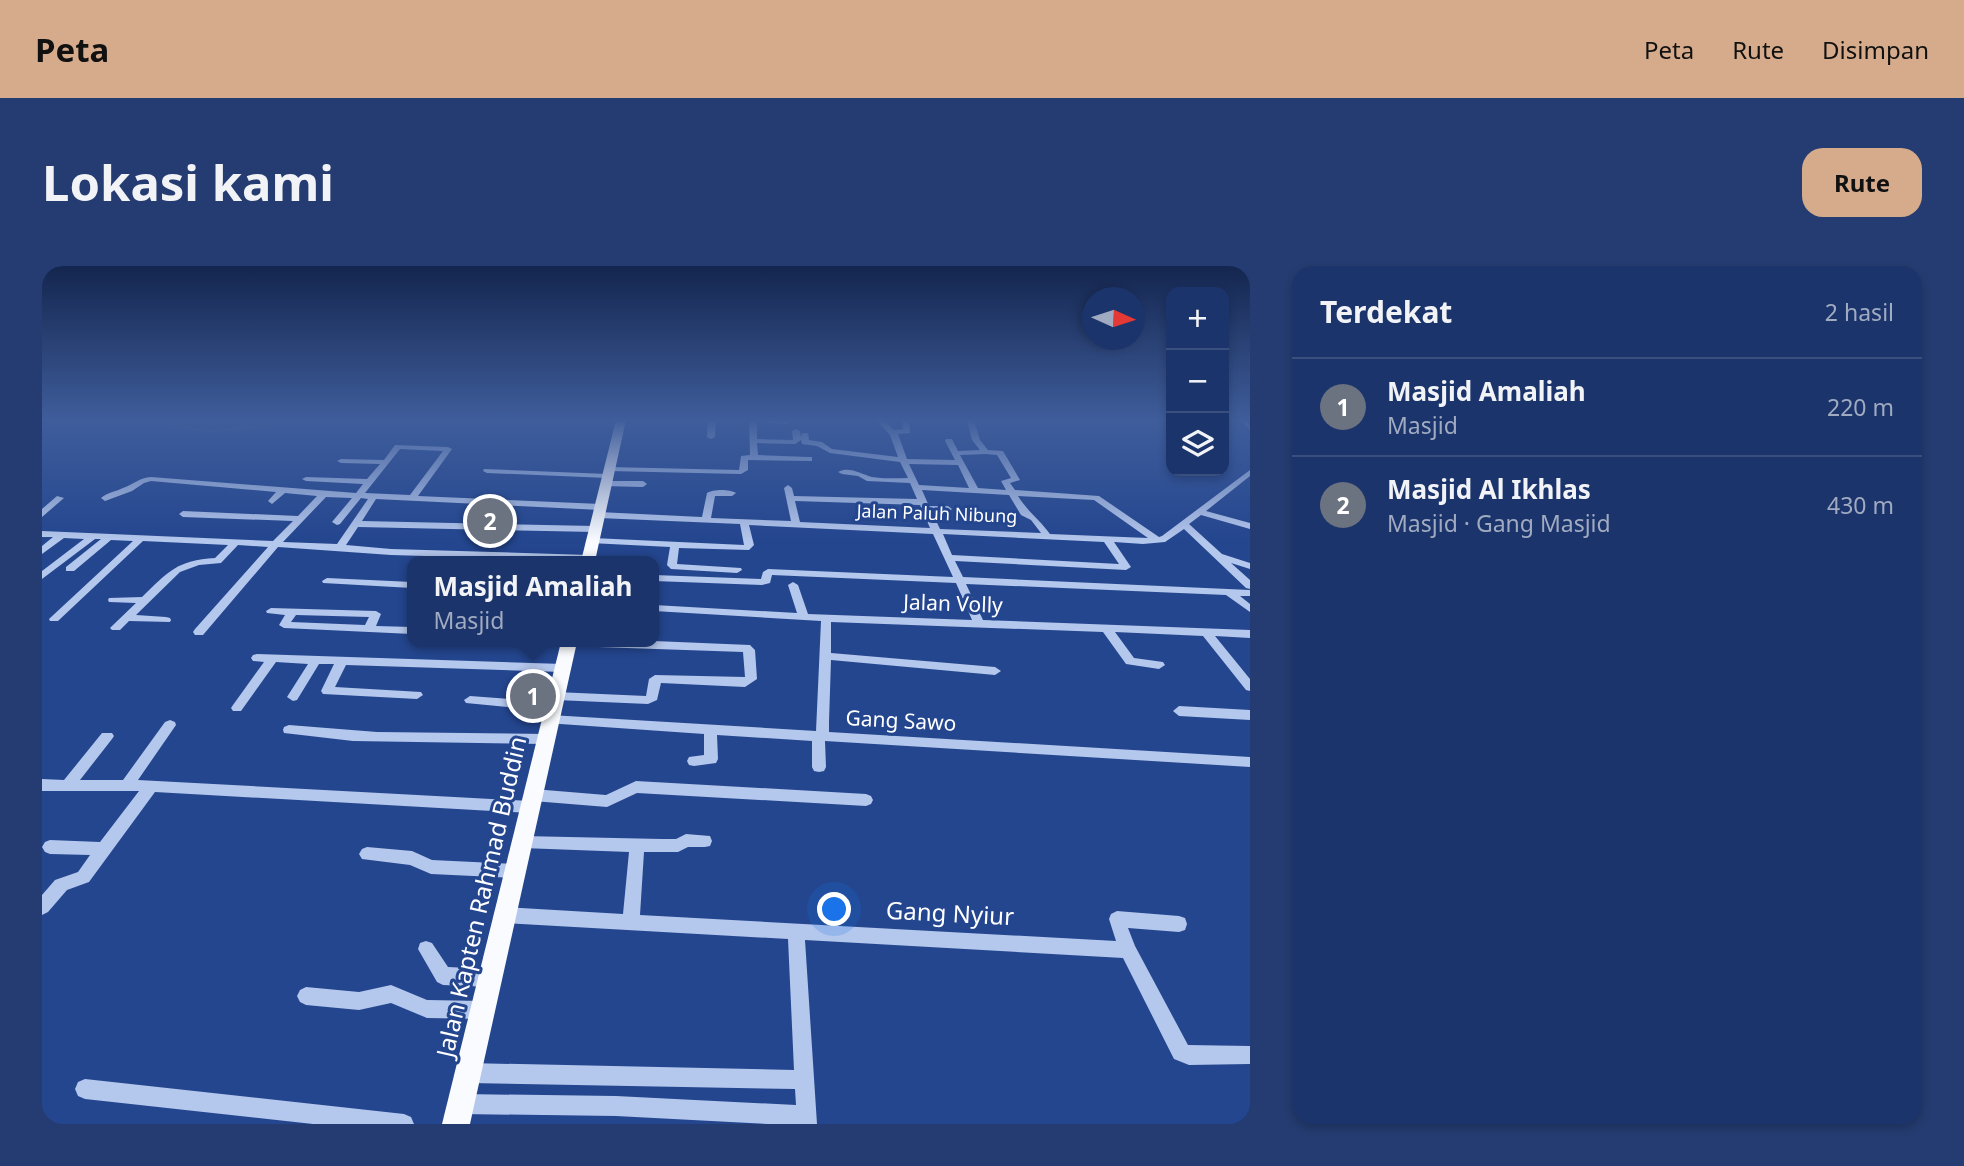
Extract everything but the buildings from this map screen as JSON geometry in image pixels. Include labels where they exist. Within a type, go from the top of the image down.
[{"type":"main road","points":[[589,556],[612,460]]},
{"type":"main road","name":"Jalan Kapten Rahmad Buddin","points":[[458,1114],[532,801],[549,716],[568,647]]},
{"type":"street","points":[[413,497],[440,460]]},
{"type":"street","points":[[487,471],[608,476],[741,472],[744,470],[744,460]]},
{"type":"street","points":[[904,460],[980,625]]},
{"type":"street","points":[[905,460],[961,463]]},
{"type":"street","points":[[960,460],[975,491]]},
{"type":"street","points":[[1004,460],[1016,480],[1005,481],[1024,513],[1034,518],[1046,534]]},
{"type":"street","points":[[341,461],[386,462]]},
{"type":"street","points":[[337,522],[386,462]]},
{"type":"street","points":[[796,524],[789,493],[919,495],[963,494],[975,491],[1102,499],[1158,540],[1166,540],[1250,471]]},
{"type":"street","points":[[842,472],[857,473],[867,479],[919,495],[948,509]]},
{"type":"street","points":[[608,476],[643,484]]},
{"type":"street","name":"Jalan Paluh Nibung","points":[[105,498],[144,479],[706,520],[1158,540]]},
{"type":"street","points":[[306,479],[370,482]]},
{"type":"street","points":[[272,502],[284,489]]},
{"type":"street","points":[[706,520],[710,493],[732,493]]},
{"type":"street","points":[[199,632],[324,494]]},
{"type":"street","points":[[887,494],[919,495]]},
{"type":"street","points":[[340,547],[374,496]]},
{"type":"street","points":[[42,514],[60,498]]},
{"type":"street","points":[[1201,512],[1250,526]]},
{"type":"street","points":[[183,514],[300,519]]},
{"type":"street","points":[[355,524],[594,535],[746,548],[749,545],[746,521]]},
{"type":"street","points":[[1184,524],[1250,586]]},
{"type":"street","points":[[42,551],[62,535]]},
{"type":"street","points":[[43,536],[235,542],[490,556]]},
{"type":"street","points":[[42,576],[92,537]]},
{"type":"street","points":[[70,569],[108,538]]},
{"type":"street","points":[[951,558],[1126,566],[1107,538]]},
{"type":"street","points":[[54,619],[139,539]]},
{"type":"street","points":[[116,628],[176,570],[198,562],[218,561],[235,542]]},
{"type":"street","points":[[675,544],[674,567],[737,570]]},
{"type":"street","points":[[1220,556],[1250,566]]},
{"type":"street","points":[[998,561],[1010,583]]},
{"type":"street","points":[[659,578],[762,582],[766,581],[767,572],[776,571],[1250,593]]},
{"type":"street","points":[[327,581],[407,585]]},
{"type":"street","points":[[793,584],[803,616]]},
{"type":"street","points":[[1228,592],[1250,609]]},
{"type":"street","points":[[113,600],[144,600]]},
{"type":"street","name":"Jalan Volly","points":[[659,608],[980,625],[1250,634]]},
{"type":"street","points":[[271,611],[292,612],[284,625],[407,631]]},
{"type":"street","points":[[127,618],[166,620]]},
{"type":"street","points":[[819,767],[821,708],[827,656],[826,618]]},
{"type":"street","points":[[1107,629],[1130,661],[1159,665]]},
{"type":"street","points":[[1206,632],[1243,671],[1250,687]]},
{"type":"street","points":[[549,716],[648,701],[653,697],[655,679],[747,683],[751,679],[747,649],[659,646]]},
{"type":"street","points":[[827,656],[995,671]]},
{"type":"street","points":[[257,658],[563,668]]},
{"type":"street","points":[[237,708],[272,659]]},
{"type":"street","points":[[293,697],[315,660]]},
{"type":"street","points":[[342,662],[327,691],[417,695]]},
{"type":"street","points":[[470,700],[522,704],[526,708]]},
{"type":"street","points":[[1179,711],[1250,715]]},
{"type":"street","name":"Gang Sawo","points":[[289,730],[350,736],[448,738],[480,735],[549,716],[821,737],[1250,762]]},
{"type":"street","points":[[127,785],[170,725]]},
{"type":"street","points":[[694,761],[710,759],[709,729]]},
{"type":"street","points":[[67,786],[107,736]]},
{"type":"street","points":[[42,786],[127,785],[532,801],[607,800],[636,787],[866,800]]},
{"type":"street","points":[[42,907],[57,887],[82,878],[151,786]]},
{"type":"street","points":[[522,842],[671,846],[686,840],[705,841]]},
{"type":"street","points":[[631,921],[637,845]]},
{"type":"street","points":[[50,847],[102,849]]},
{"type":"street","points":[[367,854],[412,858],[430,867],[515,872]]},
{"type":"street","name":"Gang Nyiur","points":[[505,915],[1128,950]]},
{"type":"street","points":[[1180,924],[1117,919],[1128,950],[1181,1052],[1189,1056],[1250,1055]]},
{"type":"street","points":[[458,1114],[629,1107],[807,1120],[796,932]]},
{"type":"street","points":[[426,948],[443,976],[490,978]]},
{"type":"street","points":[[306,996],[359,1001],[391,994],[427,1009],[483,1010]]},
{"type":"street","points":[[468,1073],[805,1080]]},
{"type":"street","points":[[85,1089],[404,1124]]},
{"type":"tunnel","points":[[526,708],[529,711],[542,712]]},
{"type":"place","name":"Masjid Al Ikhlas","points":[[490,521]]},
{"type":"place","name":"Masjid Amaliah","points":[[533,696]]}]
